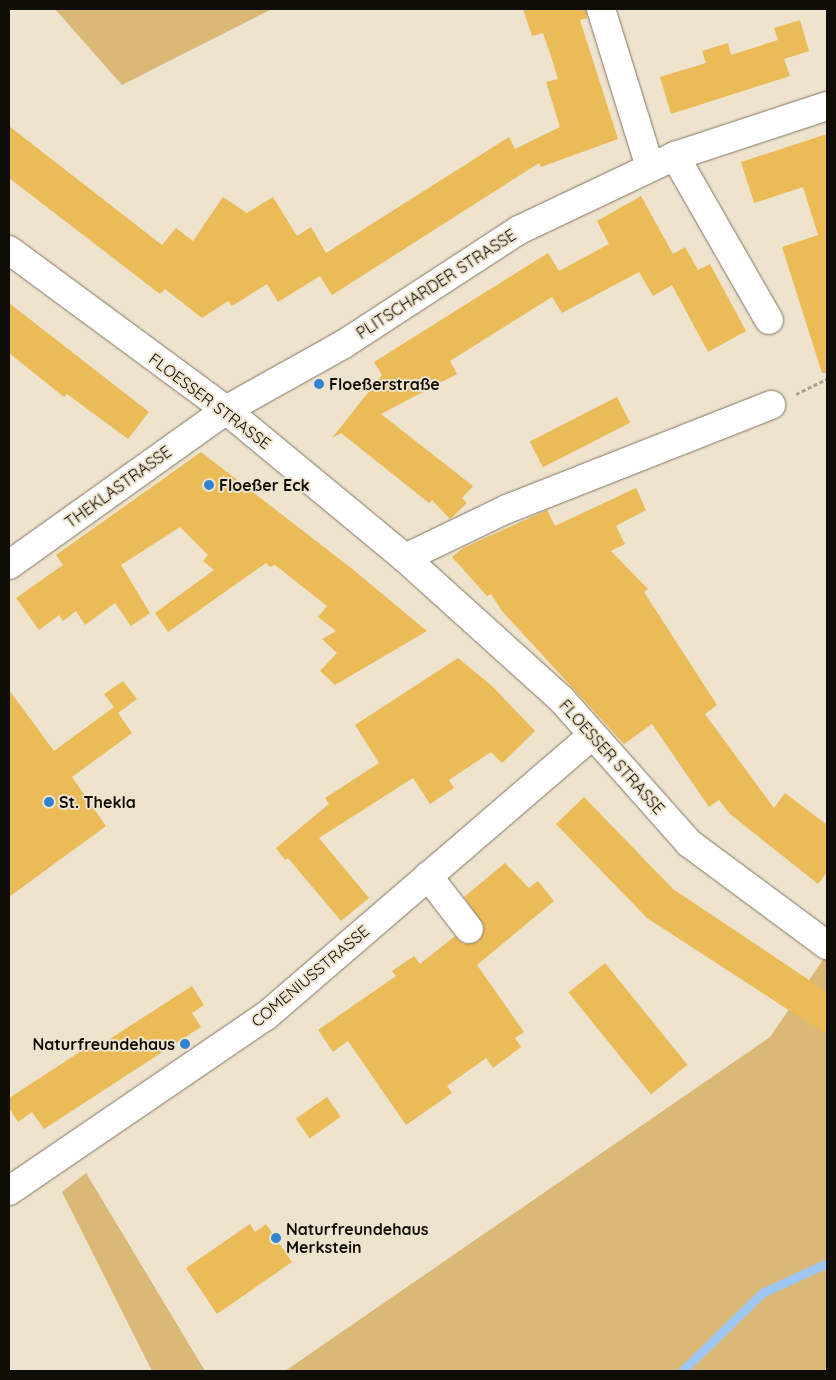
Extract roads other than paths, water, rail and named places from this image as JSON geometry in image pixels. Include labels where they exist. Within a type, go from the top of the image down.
[{"type":"street","points":[[601,9],[650,167]]},
{"type":"street","name":"PLITSCHARDER STRASSE","points":[[226,410],[344,344],[518,230],[675,156],[827,106]]},
{"type":"street","points":[[675,156],[769,320]]},
{"type":"street","name":"FLOESSER STRASSE","points":[[9,250],[226,410],[406,558],[562,700],[689,843],[827,945]]},
{"type":"street","points":[[406,558],[507,510],[771,405]]},
{"type":"street","name":"THEKLASTRASSE","points":[[9,565],[226,410]]},
{"type":"street","name":"COMENIUSSTRASSE","points":[[9,1191],[266,1016],[592,736]]},
{"type":"street","points":[[428,876],[469,929]]},
{"type":"waterway","points":[[682,1371],[762,1293],[827,1263]]},
{"type":"place","name":"Floeßerstraße","points":[[319,384]]},
{"type":"place","name":"Floeßer Eck","points":[[209,485]]},
{"type":"place","name":"St. Thekla","points":[[49,802]]},
{"type":"place","name":"Naturfreundehaus","points":[[185,1044]]},
{"type":"place","name":"Naturfreundehaus Merkstein","points":[[276,1238]]}]
